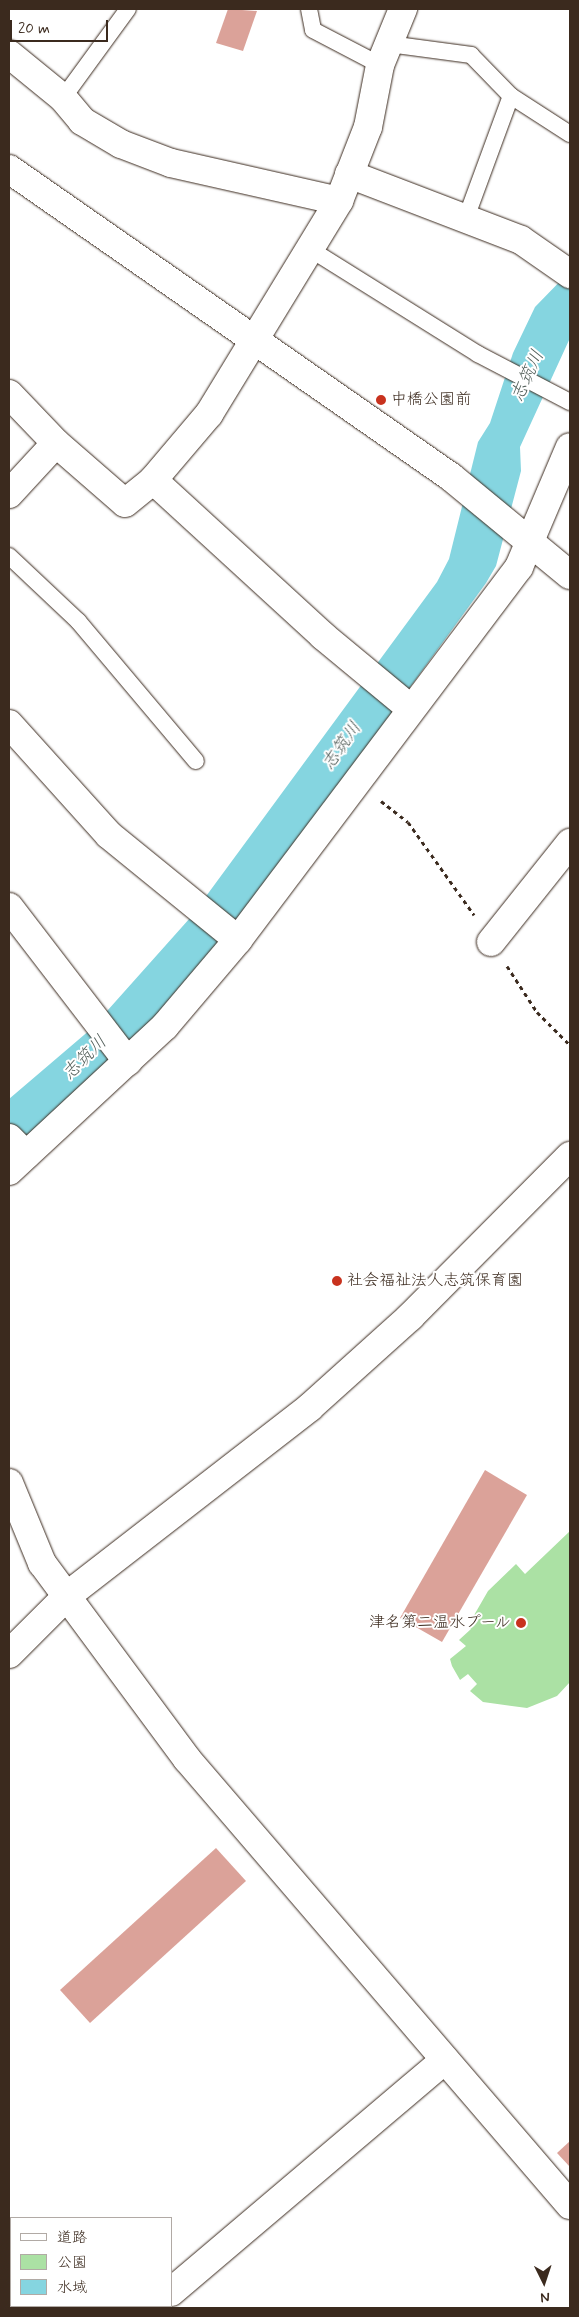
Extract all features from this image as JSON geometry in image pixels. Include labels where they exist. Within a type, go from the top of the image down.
[{"type":"street","points":[[9,394],[56,442],[125,503],[153,480],[209,414],[339,201],[368,127],[384,55],[403,9]]},
{"type":"street","points":[[9,54],[63,98],[82,121],[121,144],[171,163],[339,201]]},
{"type":"street","points":[[9,169],[451,477],[570,575]]},
{"type":"street","points":[[349,174],[521,240],[567,271]]},
{"type":"street","points":[[9,494],[56,442]]},
{"type":"street","points":[[15,1155],[128,1062],[238,940],[357,783],[410,708],[519,567],[570,447]]},
{"type":"street","points":[[153,480],[363,672],[410,708]]},
{"type":"street","points":[[9,724],[109,835],[238,940]]},
{"type":"street","points":[[492,942],[570,843]]},
{"type":"street","points":[[9,907],[128,1062]]},
{"type":"street","points":[[9,1654],[68,1595],[310,1407],[410,1317],[570,1156]]},
{"type":"street","points":[[9,1483],[42,1563],[68,1595],[187,1759],[570,2205]]},
{"type":"street","points":[[172,2291],[445,2060]]},
{"type":"lane","points":[[63,98],[128,9]]},
{"type":"lane","points":[[309,9],[313,30],[384,55],[471,55],[511,96],[570,134]]},
{"type":"lane","points":[[466,218],[511,96]]},
{"type":"lane","points":[[310,249],[478,354],[570,402]]},
{"type":"lane","points":[[9,556],[78,622],[196,761]]},
{"type":"path","points":[[357,783],[408,822],[492,942],[537,1012],[570,1046]]},
{"type":"green space","name":"津名第二温水プール","points":[[570,1531],[570,1682],[557,1696],[527,1708],[483,1702],[470,1691],[477,1684],[468,1674],[460,1680],[452,1666],[450,1659],[466,1646],[459,1640],[471,1629],[468,1627],[476,1619],[473,1617],[488,1591],[516,1564],[525,1574]]},
{"type":"water","name":"志筑川","points":[[570,271],[570,338],[520,447],[521,471],[496,566],[486,583],[224,943],[156,1023],[9,1161],[9,1099],[91,1029],[190,918],[437,582],[449,559],[478,442],[490,423],[513,353],[535,307]]},
{"type":"water","points":[[9,2283],[10,2307],[60,2308],[9,2308]]},
{"type":"building","points":[[228,9],[257,11],[243,51],[216,43]]},
{"type":"building","points":[[485,1470],[527,1495],[442,1642],[400,1618]]},
{"type":"building","points":[[216,1848],[246,1881],[90,2023],[60,1990]]},
{"type":"building","points":[[570,2141],[570,2167],[557,2153]]},
{"type":"place","name":"中橋公園前","points":[[381,400]]},
{"type":"place","name":"社会福祉法人志筑保育園","points":[[337,1281]]},
{"type":"place","name":"津名第二温水プール","points":[[521,1623]]}]
